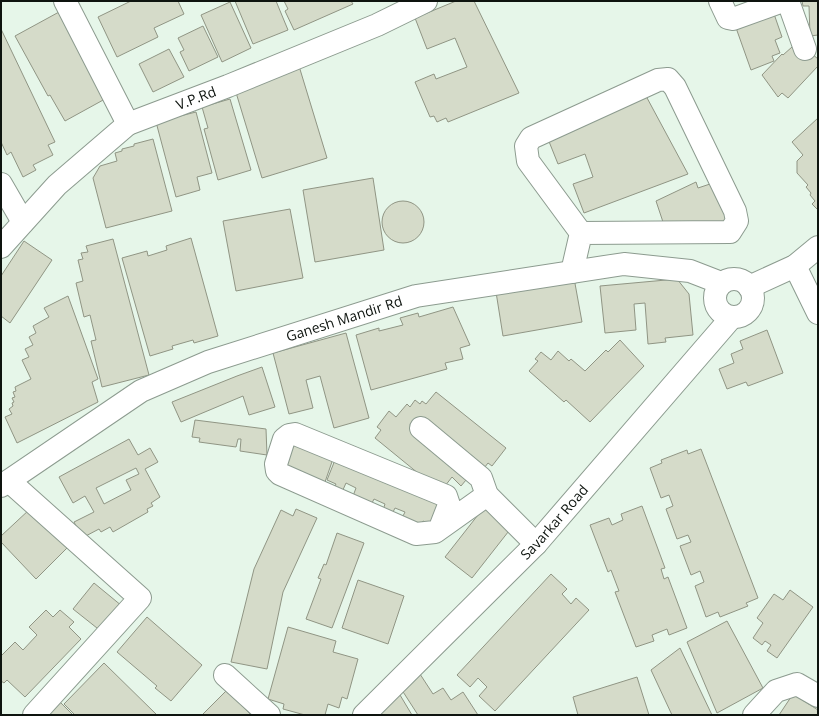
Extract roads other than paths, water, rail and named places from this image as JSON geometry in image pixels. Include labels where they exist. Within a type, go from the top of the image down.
[{"type":"street","points":[[65,1],[128,124]]},
{"type":"street","name":"V.P.Rd","points":[[1,246],[57,185],[128,124],[228,86],[377,25],[426,1]]},
{"type":"street","points":[[720,1],[728,18],[734,18],[784,1]]},
{"type":"street","points":[[788,1],[805,49]]},
{"type":"street","points":[[572,272],[580,233],[528,161],[526,146],[531,138],[658,80],[668,79],[675,87],[735,211],[737,221],[730,232],[580,233]]},
{"type":"street","points":[[1,184],[23,222]]},
{"type":"street","points":[[749,287],[795,266],[818,247]]},
{"type":"street","name":"Ganesh Mandir Rd","points":[[5,484],[141,391],[208,362],[416,296],[624,264],[690,271],[721,284]]},
{"type":"street","points":[[795,266],[818,314]]},
{"type":"street","points":[[727,280],[739,280],[749,287],[753,299],[748,310],[744,314],[732,318],[720,312],[714,301],[717,288],[721,284],[727,280]]},
{"type":"street","name":"Savarkar Road","points":[[364,715],[536,544],[732,318]]},
{"type":"street","points":[[421,428],[481,478],[487,495],[536,544]]},
{"type":"street","points":[[440,528],[449,505],[446,496],[295,434],[289,435],[284,440],[276,464],[277,470],[280,474],[416,534],[435,532],[487,495]]},
{"type":"street","points":[[5,484],[140,598],[34,715]]},
{"type":"street","points":[[225,675],[269,715]]},
{"type":"street","points":[[754,715],[776,691],[796,684],[818,696]]}]
